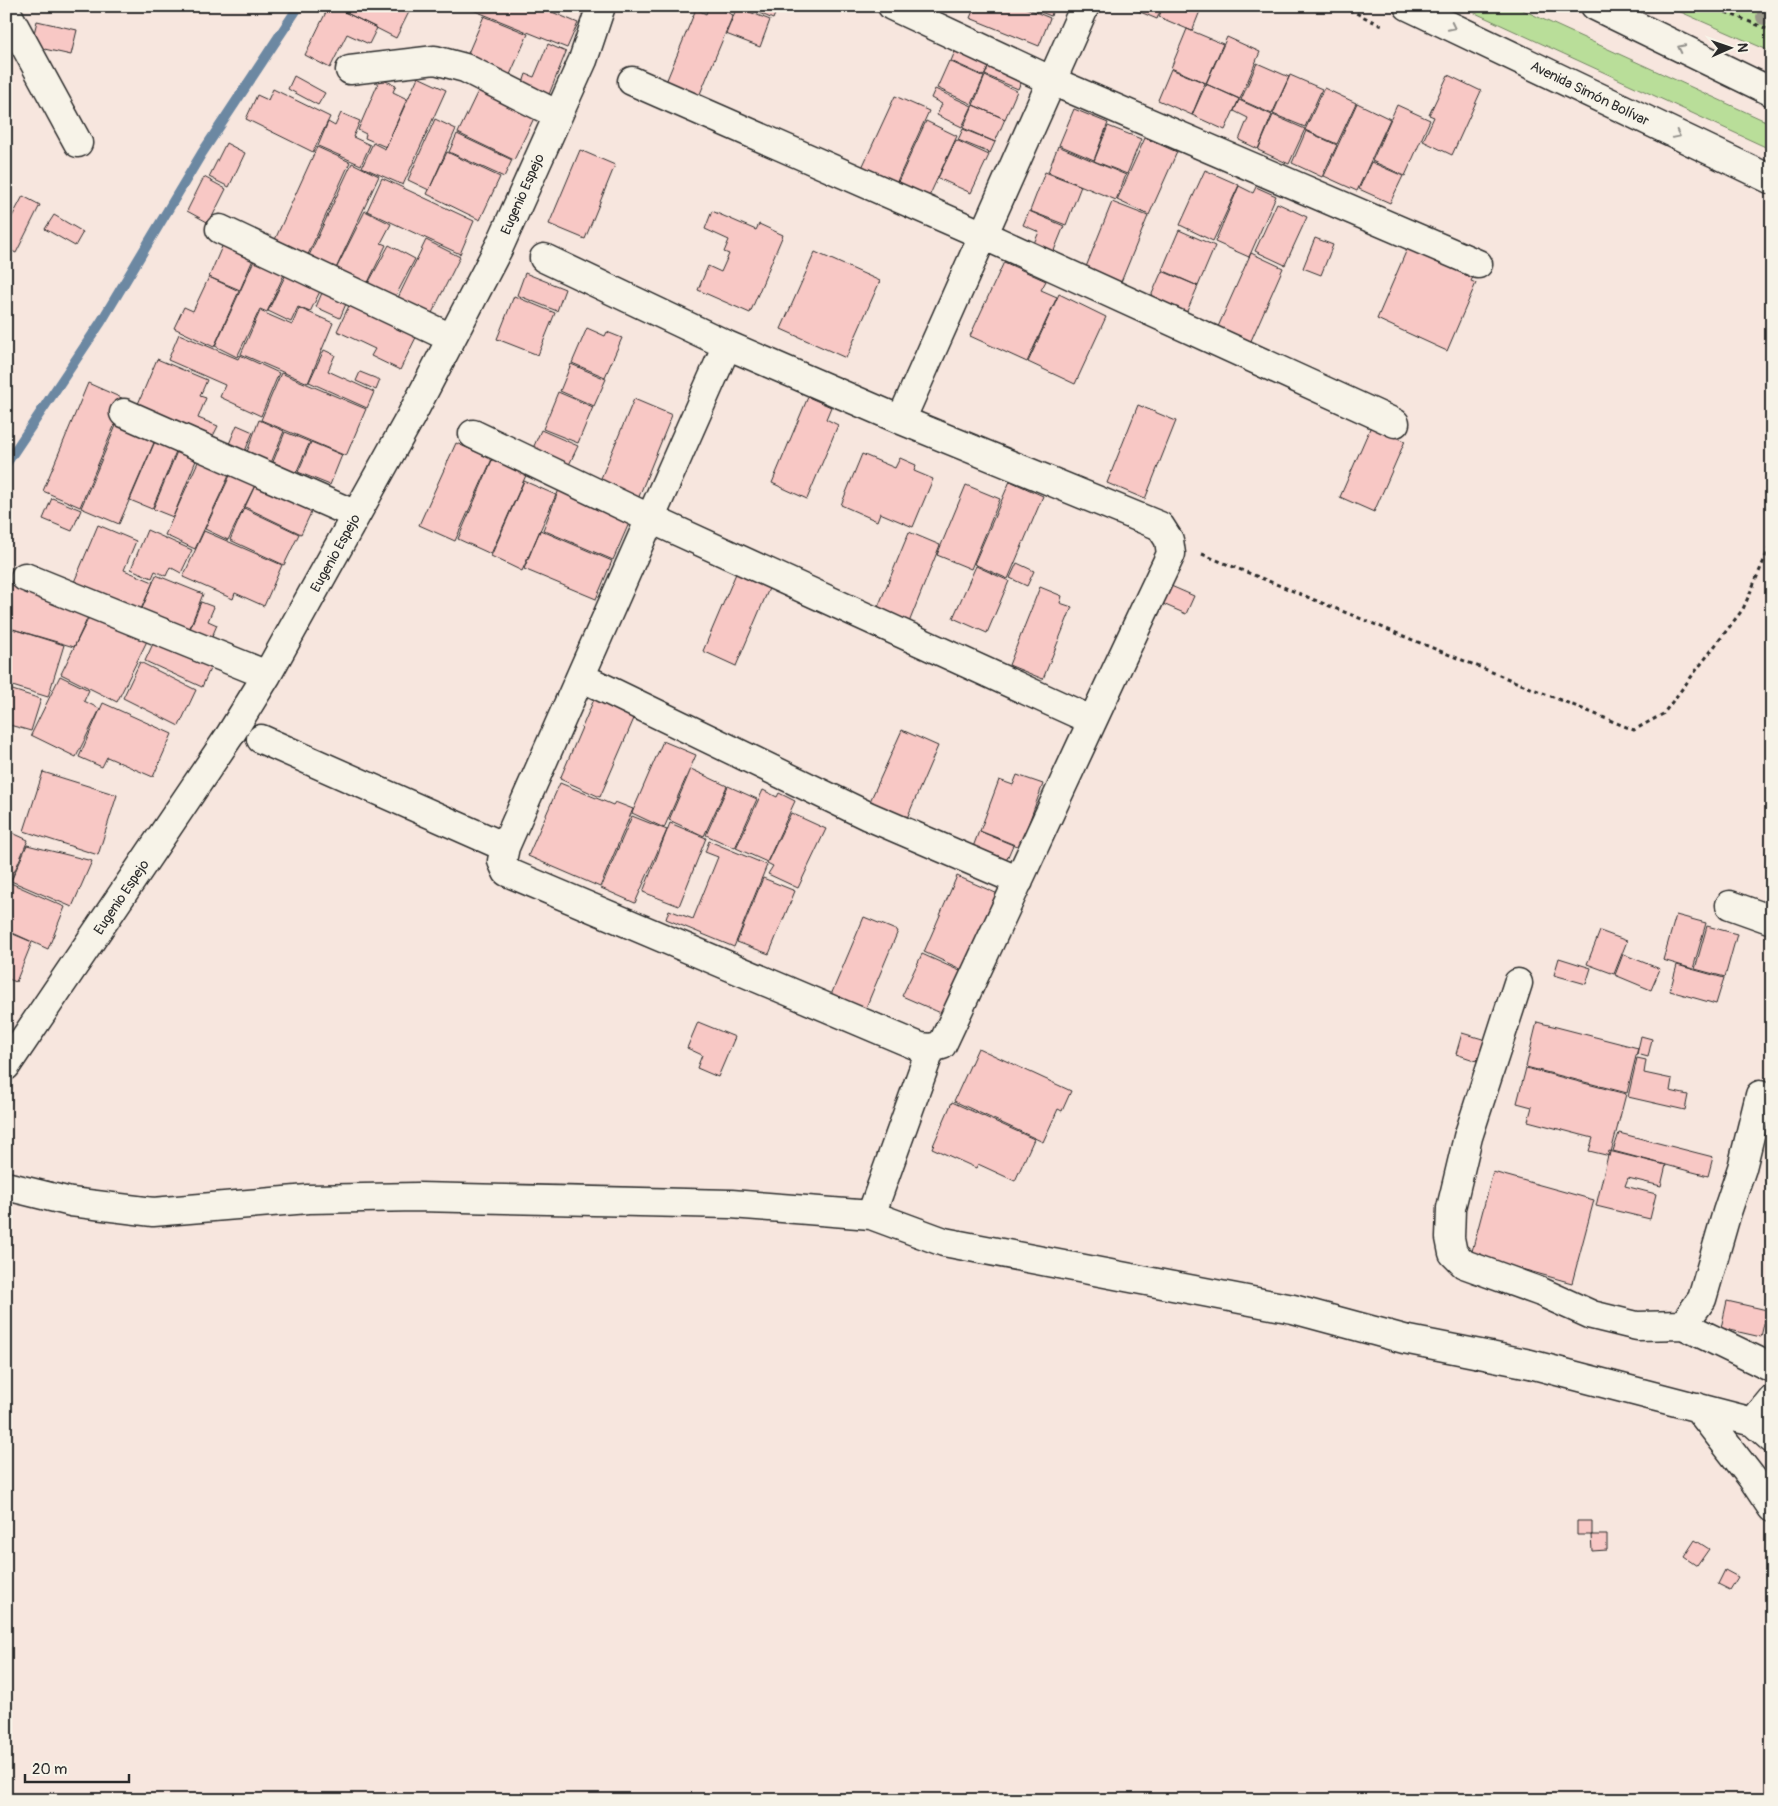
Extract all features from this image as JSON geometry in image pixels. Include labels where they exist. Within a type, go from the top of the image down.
[{"type":"main road","name":"Eugenio Espejo","points":[[8,1060],[230,735],[267,675],[410,418],[499,247],[583,60],[601,6]]},
{"type":"main road","points":[[892,6],[1052,81],[1478,264]]},
{"type":"main road","points":[[901,420],[1085,6]]},
{"type":"main road","name":"Avenida Simón Bolívar","points":[[1408,6],[1772,180]]},
{"type":"main road","points":[[1595,6],[1772,92]]},
{"type":"main road","points":[[6,11],[78,143]]},
{"type":"main road","points":[[350,70],[435,60],[465,68],[558,116]]},
{"type":"main road","points":[[632,81],[984,236],[1395,423]]},
{"type":"main road","points":[[220,229],[451,338]]},
{"type":"main road","points":[[544,258],[727,345],[901,420],[1160,526],[1169,540],[1171,554],[1091,720],[1019,881],[942,1045],[931,1048],[920,1047],[507,872],[502,861],[505,847],[727,345]]},
{"type":"main road","points":[[124,413],[356,515]]},
{"type":"main road","points":[[473,434],[651,519],[1091,720]]},
{"type":"main road","points":[[25,577],[267,675]]},
{"type":"main road","points":[[581,677],[868,816],[1019,881]]},
{"type":"main road","points":[[261,739],[505,847]]},
{"type":"main road","points":[[1730,905],[1772,920]]},
{"type":"main road","points":[[1518,983],[1465,1146],[1451,1208],[1450,1238],[1453,1253],[1464,1264],[1540,1292],[1592,1314],[1637,1326],[1683,1325],[1772,1368]]},
{"type":"main road","points":[[871,1215],[931,1048]]},
{"type":"main road","points":[[1683,1325],[1702,1299],[1742,1168],[1760,1095]]},
{"type":"main road","points":[[6,1186],[71,1202],[153,1212],[308,1199],[418,1197],[731,1204],[871,1215],[944,1242],[1293,1310],[1404,1339],[1530,1364],[1697,1407],[1762,1431],[1772,1399]]},
{"type":"main road","points":[[1697,1407],[1752,1478],[1772,1508]]},
{"type":"path","points":[[1711,6],[1772,31]]},
{"type":"path","points":[[1169,540],[1634,730],[1663,714],[1743,609],[1772,542]]},
{"type":"green space","points":[[1460,6],[1514,6],[1772,124],[1772,150]]},
{"type":"green space","points":[[1667,6],[1772,6],[1772,52]]},
{"type":"building","points":[[329,6],[377,28],[369,44],[347,34],[330,68],[305,55]]},
{"type":"building","points":[[333,6],[412,6],[396,38]]},
{"type":"building","points":[[463,6],[538,6],[578,23],[567,48]]},
{"type":"building","points":[[709,6],[733,15],[697,101],[664,87],[696,9],[706,14]]},
{"type":"building","points":[[743,6],[778,6],[773,19]]},
{"type":"building","points":[[975,6],[1021,6],[1050,18],[1039,46],[970,18]]},
{"type":"building","points":[[1025,6],[1054,6],[1051,16]]},
{"type":"building","points":[[1126,6],[1162,6],[1157,19]]},
{"type":"building","points":[[1163,6],[1202,6],[1192,31],[1159,17]]},
{"type":"building","points":[[737,7],[770,20],[760,47],[726,34]]},
{"type":"building","points":[[484,16],[528,34],[509,77],[466,58]]},
{"type":"building","points":[[37,21],[77,30],[71,55],[31,46]]},
{"type":"building","points":[[1187,29],[1223,44],[1206,83],[1171,68]]},
{"type":"building","points":[[1227,37],[1260,52],[1240,99],[1206,84]]},
{"type":"building","points":[[548,44],[566,52],[548,97],[522,86],[526,74],[534,77]]},
{"type":"building","points":[[958,44],[992,59],[984,76],[951,61]]},
{"type":"building","points":[[992,59],[1025,72],[1018,89],[985,75]]},
{"type":"building","points":[[949,61],[984,77],[972,104],[937,88]]},
{"type":"building","points":[[1257,63],[1289,77],[1272,114],[1241,100]]},
{"type":"building","points":[[1171,69],[1205,83],[1192,115],[1158,100]]},
{"type":"building","points":[[1290,75],[1322,89],[1305,127],[1273,114]]},
{"type":"building","points":[[1448,75],[1481,91],[1452,155],[1423,141],[1434,117],[1429,115]]},
{"type":"building","points":[[294,76],[325,93],[318,105],[288,89]]},
{"type":"building","points":[[985,76],[1017,91],[1005,119],[973,105]]},
{"type":"building","points":[[418,77],[446,90],[403,185],[362,167],[373,143],[385,149]]},
{"type":"building","points":[[380,79],[396,85],[393,92],[407,99],[386,147],[365,138],[366,134],[358,130]]},
{"type":"building","points":[[1206,84],[1239,99],[1225,130],[1192,115]]},
{"type":"building","points":[[1324,88],[1356,103],[1337,144],[1305,130]]},
{"type":"building","points":[[273,89],[330,117],[313,152],[246,119],[257,95],[268,100]]},
{"type":"building","points":[[935,89],[972,106],[962,127],[937,115],[942,104],[931,98]]},
{"type":"building","points":[[478,91],[534,118],[514,160],[458,133]]},
{"type":"building","points":[[895,96],[929,111],[894,188],[860,172]]},
{"type":"building","points":[[1239,100],[1272,115],[1258,149],[1239,140],[1248,118],[1234,111]]},
{"type":"building","points":[[1357,103],[1390,119],[1357,191],[1324,176]]},
{"type":"building","points":[[973,105],[1005,119],[995,142],[963,128]]},
{"type":"building","points":[[1397,105],[1430,120],[1405,176],[1372,161]]},
{"type":"building","points":[[1074,109],[1108,123],[1094,160],[1059,145]]},
{"type":"building","points":[[341,113],[360,121],[353,137],[370,145],[361,165],[318,146],[328,122],[335,126]]},
{"type":"building","points":[[1273,115],[1305,129],[1289,164],[1258,150]]},
{"type":"building","points":[[435,119],[456,129],[429,190],[408,180]]},
{"type":"building","points":[[926,121],[957,136],[927,201],[896,186]]},
{"type":"building","points":[[1108,126],[1141,139],[1127,174],[1094,161]]},
{"type":"building","points":[[963,129],[995,142],[990,153],[958,140]]},
{"type":"building","points":[[1306,131],[1337,145],[1322,177],[1292,163]]},
{"type":"building","points":[[457,134],[512,160],[504,177],[449,152]]},
{"type":"building","points":[[1145,138],[1177,152],[1149,215],[1117,200]]},
{"type":"building","points":[[956,140],[989,155],[971,193],[938,178]]},
{"type":"building","points":[[226,143],[245,153],[229,187],[209,177]]},
{"type":"building","points":[[1058,146],[1126,175],[1116,200],[1048,172]]},
{"type":"building","points":[[317,147],[350,162],[306,259],[273,244]]},
{"type":"building","points":[[580,150],[615,165],[585,239],[549,224]]},
{"type":"building","points":[[447,152],[500,177],[480,220],[427,194]]},
{"type":"building","points":[[1371,162],[1403,176],[1390,203],[1359,189]]},
{"type":"building","points":[[352,163],[379,176],[333,275],[306,262]]},
{"type":"building","points":[[1205,170],[1239,185],[1213,241],[1180,225]]},
{"type":"building","points":[[1045,172],[1081,186],[1066,225],[1030,211]]},
{"type":"building","points":[[204,177],[226,189],[209,223],[187,211]]},
{"type":"building","points":[[382,178],[474,221],[460,254],[367,211]]},
{"type":"building","points":[[1239,186],[1253,193],[1256,187],[1276,196],[1249,257],[1215,242]]},
{"type":"building","points":[[23,196],[40,205],[16,253],[6,248],[6,228]]},
{"type":"building","points":[[1112,202],[1148,216],[1121,282],[1086,267]]},
{"type":"building","points":[[1277,203],[1307,217],[1285,265],[1255,251]]},
{"type":"building","points":[[365,211],[391,224],[381,243],[386,245],[363,293],[332,277]]},
{"type":"building","points":[[712,211],[756,230],[759,224],[783,235],[750,313],[698,290],[708,266],[721,272],[729,254],[724,252],[729,240],[705,229]]},
{"type":"building","points":[[1029,211],[1064,226],[1051,258],[1031,250],[1039,232],[1023,225]]},
{"type":"building","points":[[54,215],[83,232],[75,246],[45,229]]},
{"type":"building","points":[[1179,230],[1215,246],[1198,286],[1162,270]]},
{"type":"building","points":[[226,237],[257,250],[240,290],[209,277]]},
{"type":"building","points":[[1315,238],[1333,245],[1321,275],[1303,268]]},
{"type":"building","points":[[426,240],[460,257],[427,323],[394,306]]},
{"type":"building","points":[[1411,240],[1477,269],[1471,281],[1476,283],[1447,351],[1377,319]]},
{"type":"building","points":[[389,245],[415,259],[391,305],[364,291]]},
{"type":"building","points":[[815,252],[880,281],[846,358],[781,329]]},
{"type":"building","points":[[1251,253],[1283,268],[1250,343],[1217,329]]},
{"type":"building","points":[[257,254],[287,268],[267,312],[260,309],[237,357],[215,346]]},
{"type":"building","points":[[1004,262],[1046,281],[1041,290],[1057,297],[1027,362],[970,336]]},
{"type":"building","points":[[291,264],[325,281],[310,312],[298,307],[291,322],[268,311]]},
{"type":"building","points":[[1162,271],[1198,286],[1184,318],[1148,303]]},
{"type":"building","points":[[525,273],[565,289],[557,311],[517,295]]},
{"type":"building","points":[[209,277],[239,291],[214,347],[174,328],[184,307],[193,311]]},
{"type":"building","points":[[324,288],[348,299],[340,318],[316,307]]},
{"type":"building","points":[[355,293],[422,325],[400,370],[371,356],[375,349],[337,331]]},
{"type":"building","points":[[1059,294],[1106,317],[1075,384],[1028,362]]},
{"type":"building","points":[[514,296],[555,313],[538,355],[497,339]]},
{"type":"building","points":[[299,308],[333,323],[308,383],[241,354],[260,311],[292,325]]},
{"type":"building","points":[[587,328],[605,336],[607,332],[622,338],[605,377],[572,363]]},
{"type":"building","points":[[179,334],[238,359],[240,355],[279,373],[261,416],[220,397],[225,385],[168,360]]},
{"type":"building","points":[[324,350],[335,355],[328,371],[374,392],[367,408],[309,382]]},
{"type":"building","points":[[157,359],[207,380],[200,396],[206,398],[198,418],[218,426],[213,436],[138,404]]},
{"type":"building","points":[[571,364],[606,379],[594,406],[560,391]]},
{"type":"building","points":[[360,372],[380,380],[376,390],[356,381]]},
{"type":"building","points":[[281,373],[366,409],[346,456],[261,420]]},
{"type":"building","points":[[88,383],[124,399],[80,507],[43,491]]},
{"type":"building","points":[[558,392],[593,407],[578,443],[543,429]]},
{"type":"building","points":[[808,397],[831,407],[826,419],[838,425],[807,499],[772,483]]},
{"type":"building","points":[[634,399],[672,415],[638,499],[599,483]]},
{"type":"building","points":[[1138,405],[1176,421],[1145,499],[1107,483]]},
{"type":"building","points":[[259,420],[284,431],[271,463],[247,452]]},
{"type":"building","points":[[118,421],[156,438],[119,524],[81,508]]},
{"type":"building","points":[[237,425],[253,432],[245,451],[229,444]]},
{"type":"building","points":[[1371,426],[1405,441],[1374,512],[1340,497]]},
{"type":"building","points":[[541,430],[578,446],[566,471],[530,455]]},
{"type":"building","points":[[285,432],[310,442],[296,473],[273,462]]},
{"type":"building","points":[[156,439],[177,449],[152,509],[130,500]]},
{"type":"building","points":[[311,442],[342,455],[330,485],[298,472]]},
{"type":"building","points":[[456,443],[492,459],[455,541],[419,525]]},
{"type":"building","points":[[178,449],[197,458],[173,517],[153,509]]},
{"type":"building","points":[[202,453],[233,467],[195,549],[165,535]]},
{"type":"building","points":[[862,454],[895,468],[900,458],[916,465],[914,471],[933,479],[913,527],[880,513],[877,521],[841,505]]},
{"type":"building","points":[[493,458],[527,473],[491,554],[458,539]]},
{"type":"building","points":[[234,467],[258,479],[228,540],[205,529]]},
{"type":"building","points":[[260,475],[316,502],[301,534],[245,507]]},
{"type":"building","points":[[524,481],[556,495],[522,571],[491,556]]},
{"type":"building","points":[[1010,481],[1043,496],[1008,579],[974,564]]},
{"type":"building","points":[[562,482],[633,514],[613,560],[543,530]]},
{"type":"building","points":[[966,485],[1000,499],[971,569],[937,555]]},
{"type":"building","points":[[52,498],[81,510],[72,531],[43,519]]},
{"type":"building","points":[[244,508],[299,534],[284,565],[230,540]]},
{"type":"building","points":[[98,525],[136,541],[124,570],[153,582],[138,616],[72,587]]},
{"type":"building","points":[[147,530],[192,550],[181,573],[170,567],[166,576],[155,571],[152,578],[131,569]]},
{"type":"building","points":[[540,530],[612,561],[596,599],[524,569]]},
{"type":"building","points":[[204,531],[282,565],[264,606],[235,593],[233,599],[183,577]]},
{"type":"building","points":[[909,532],[940,545],[908,625],[876,612]]},
{"type":"building","points":[[1017,563],[1034,571],[1027,586],[1010,578]]},
{"type":"building","points":[[740,564],[773,579],[736,666],[703,651]]},
{"type":"building","points":[[976,566],[1009,581],[987,633],[953,618]]},
{"type":"building","points":[[156,575],[203,594],[187,635],[139,616]]},
{"type":"building","points":[[6,580],[89,615],[74,647],[6,627]]},
{"type":"building","points":[[1171,586],[1194,596],[1186,614],[1163,604]]},
{"type":"building","points":[[1040,587],[1062,596],[1060,603],[1072,607],[1043,679],[1009,665]]},
{"type":"building","points":[[201,602],[214,607],[208,621],[217,625],[211,639],[190,629]]},
{"type":"building","points":[[92,611],[148,639],[117,702],[61,674]]},
{"type":"building","points":[[6,627],[64,645],[48,697],[6,684]]},
{"type":"building","points":[[157,635],[213,662],[202,687],[145,661]]},
{"type":"building","points":[[140,662],[196,690],[179,726],[123,698]]},
{"type":"building","points":[[60,676],[89,690],[84,701],[100,709],[76,757],[31,735]]},
{"type":"building","points":[[6,688],[41,699],[31,731],[6,724]]},
{"type":"building","points":[[595,697],[636,714],[600,797],[560,779]]},
{"type":"building","points":[[103,703],[172,734],[153,777],[107,757],[102,767],[79,757]]},
{"type":"building","points":[[902,730],[938,746],[904,825],[867,808]]},
{"type":"building","points":[[663,741],[696,755],[664,828],[632,813]]},
{"type":"building","points":[[691,769],[727,786],[704,836],[669,820]]},
{"type":"building","points":[[43,772],[117,795],[98,855],[24,831]]},
{"type":"building","points":[[1017,775],[1043,784],[1020,847],[980,831],[999,780],[1013,785]]},
{"type":"building","points":[[560,783],[613,805],[615,802],[633,809],[600,887],[528,856]]},
{"type":"building","points":[[728,786],[757,799],[735,848],[706,835]]},
{"type":"building","points":[[763,790],[777,797],[779,793],[795,801],[767,862],[736,848]]},
{"type":"building","points":[[791,813],[826,829],[798,888],[768,874],[773,866],[767,863]]},
{"type":"building","points":[[632,816],[667,830],[635,903],[601,888]]},
{"type":"building","points":[[670,823],[706,838],[679,906],[643,892]]},
{"type":"building","points":[[6,830],[28,840],[10,882],[6,880]]},
{"type":"building","points":[[979,831],[1013,845],[1003,868],[970,855]]},
{"type":"building","points":[[709,841],[767,865],[734,947],[666,919],[669,910],[693,919],[718,857],[705,852]]},
{"type":"building","points":[[27,845],[92,861],[72,907],[11,881]]},
{"type":"building","points":[[957,876],[998,894],[965,971],[924,952]]},
{"type":"building","points":[[763,878],[795,891],[769,954],[737,942]]},
{"type":"building","points":[[6,881],[65,907],[48,949],[6,930]]},
{"type":"building","points":[[1676,915],[1706,923],[1693,969],[1663,960]]},
{"type":"building","points":[[864,917],[898,931],[862,1017],[828,1002]]},
{"type":"building","points":[[1707,926],[1737,934],[1725,977],[1695,969]]},
{"type":"building","points":[[6,931],[32,942],[16,982],[6,978]]},
{"type":"building","points":[[1600,931],[1627,941],[1614,974],[1587,964]]},
{"type":"building","points":[[922,954],[969,975],[950,1017],[902,996]]},
{"type":"building","points":[[1623,954],[1660,969],[1651,990],[1615,975]]},
{"type":"building","points":[[1559,958],[1591,968],[1586,984],[1554,975]]},
{"type":"building","points":[[1677,965],[1724,978],[1716,1004],[1670,991]]},
{"type":"building","points":[[698,1022],[735,1037],[718,1077],[697,1068],[702,1055],[687,1048]]},
{"type":"building","points":[[1537,1022],[1638,1048],[1627,1093],[1526,1067]]},
{"type":"building","points":[[1462,1033],[1486,1040],[1480,1062],[1456,1054]]},
{"type":"building","points":[[1641,1036],[1652,1039],[1648,1057],[1637,1054]]},
{"type":"building","points":[[978,1048],[1071,1091],[1062,1111],[1058,1109],[1043,1142],[954,1101]]},
{"type":"building","points":[[1637,1058],[1646,1060],[1644,1073],[1672,1079],[1670,1091],[1688,1095],[1685,1110],[1628,1097]]},
{"type":"building","points":[[1526,1068],[1626,1094],[1610,1156],[1589,1151],[1593,1138],[1528,1121],[1532,1107],[1517,1103]]},
{"type":"building","points":[[952,1102],[1034,1139],[1015,1181],[978,1164],[976,1168],[932,1148]]},
{"type":"building","points":[[1619,1133],[1713,1157],[1708,1176],[1613,1151]]},
{"type":"building","points":[[1609,1151],[1666,1165],[1661,1186],[1628,1178],[1625,1186],[1656,1194],[1650,1219],[1596,1206]]},
{"type":"building","points":[[1493,1172],[1594,1200],[1572,1283],[1471,1255]]},
{"type":"building","points":[[1727,1301],[1767,1310],[1761,1337],[1721,1328]]},
{"type":"building","points":[[1577,1521],[1592,1521],[1592,1535],[1577,1535]]},
{"type":"building","points":[[1591,1535],[1607,1535],[1607,1550],[1592,1551]]},
{"type":"building","points":[[1695,1540],[1709,1549],[1697,1566],[1684,1557]]},
{"type":"building","points":[[1725,1570],[1738,1577],[1730,1590],[1718,1584]]},
{"type":"waterway","points":[[6,464],[101,322],[202,153],[299,6]]}]
